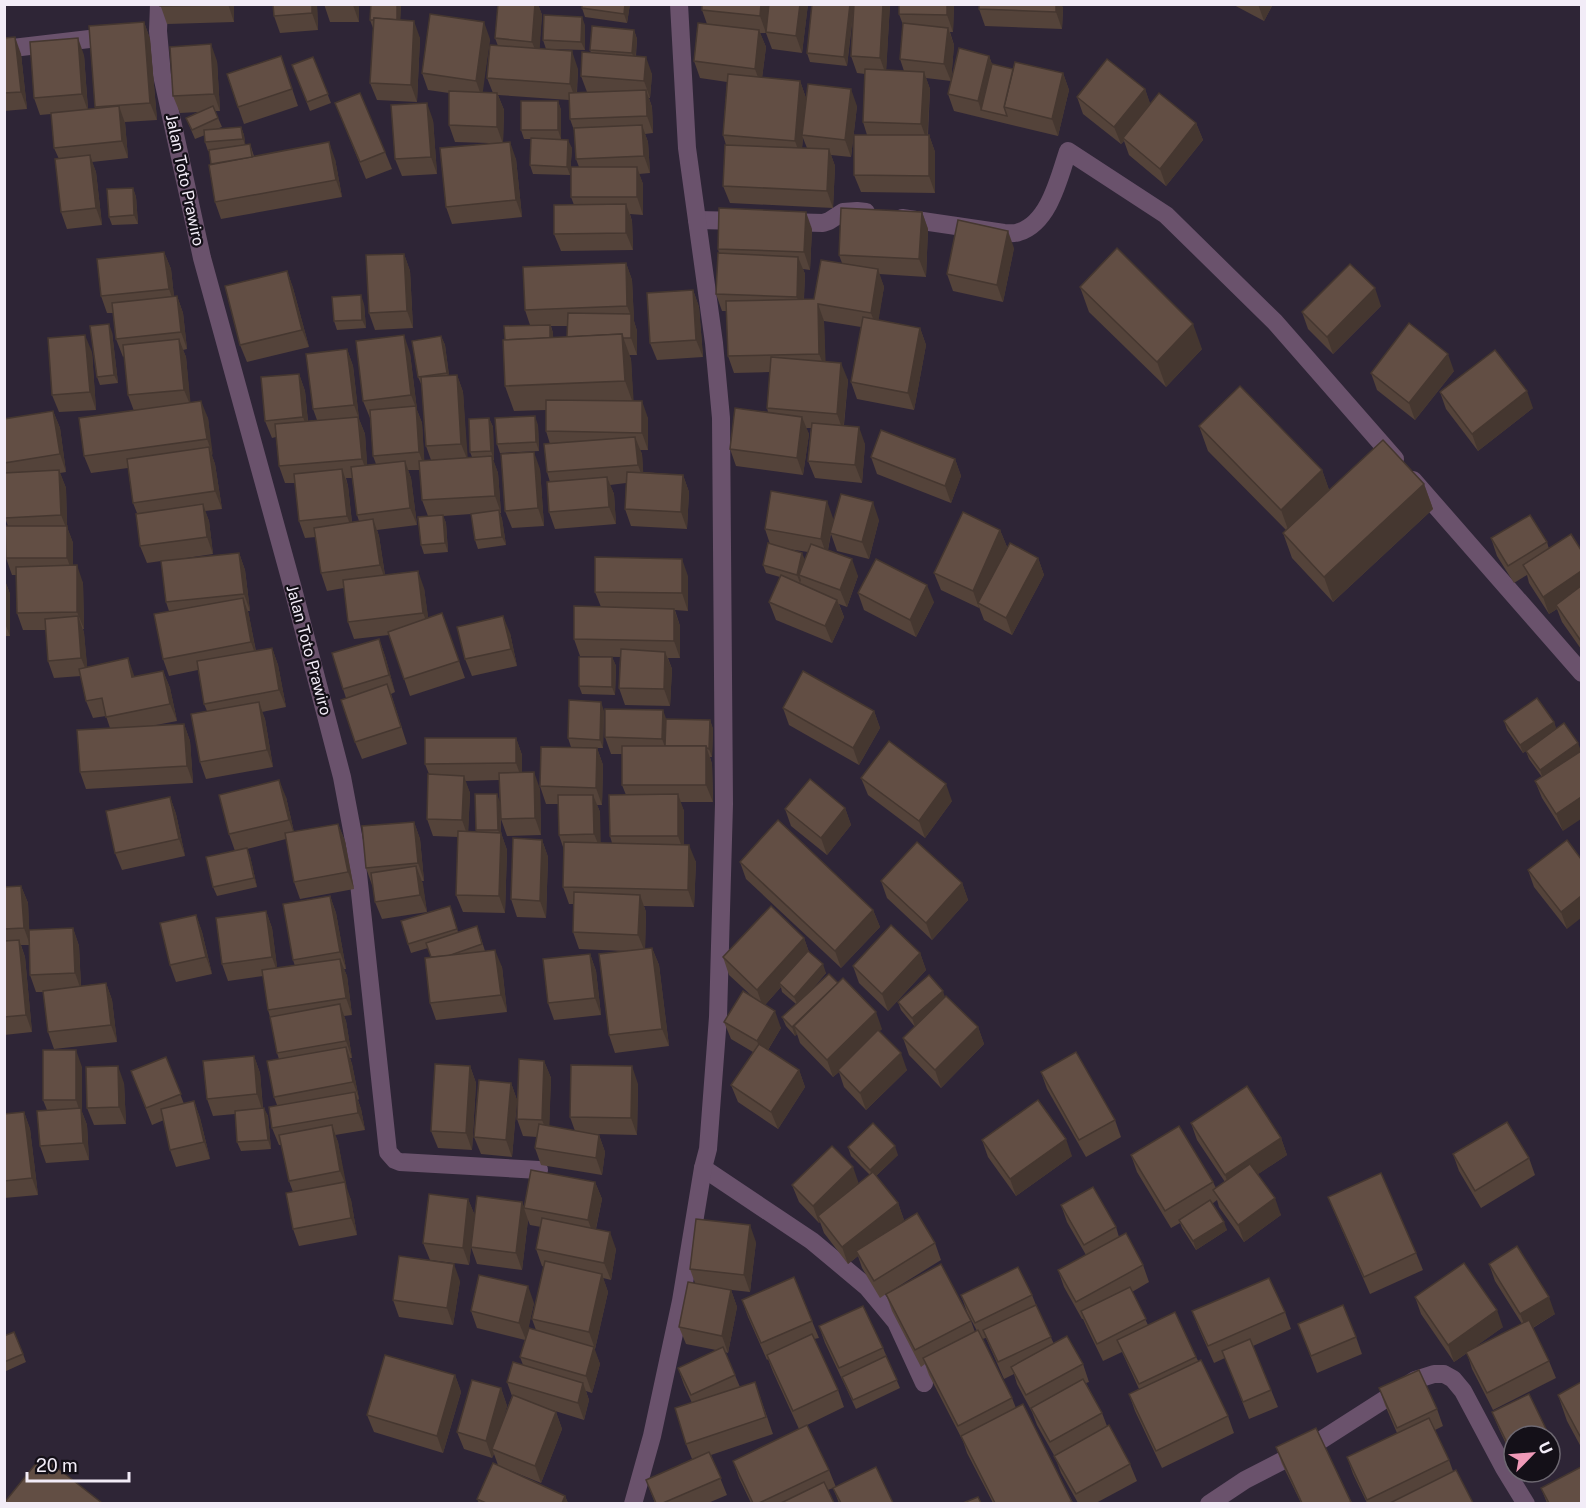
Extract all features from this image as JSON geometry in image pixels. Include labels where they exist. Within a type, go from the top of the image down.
[{"type":"street","name":"Jalan Toto Prawiro","points":[[159,4],[146,33],[162,75],[202,258],[342,777],[355,846],[388,1152],[400,1162],[539,1170]]},
{"type":"street","points":[[633,1503],[652,1436],[681,1301],[708,1149],[718,1017],[724,804],[721,418],[715,354],[687,148],[679,4]]},
{"type":"street","points":[[4,49],[146,33]]},
{"type":"street","points":[[697,220],[823,223],[843,212],[857,211],[1018,233],[1034,224],[1048,207],[1068,151],[1166,215],[1275,322],[1581,673]]},
{"type":"street","points":[[703,1168],[812,1241],[867,1287],[896,1322],[924,1383]]},
{"type":"street","points":[[1209,1503],[1245,1480],[1315,1444],[1415,1380],[1434,1374],[1444,1374],[1453,1379],[1464,1391],[1504,1468],[1526,1503]]},
{"type":"building","points":[[160,4],[228,4],[228,5],[160,6]]},
{"type":"building","points":[[273,4],[312,4],[312,13],[274,16]]},
{"type":"building","points":[[371,4],[397,4],[397,20],[374,18],[370,20]]},
{"type":"building","points":[[498,4],[535,4],[532,42],[495,38]]},
{"type":"building","points":[[582,4],[625,4],[624,14],[582,8]]},
{"type":"building","points":[[702,4],[761,4],[760,16],[702,10]]},
{"type":"building","points":[[769,4],[800,4],[796,36],[766,32]]},
{"type":"building","points":[[812,4],[850,4],[844,57],[807,53]]},
{"type":"building","points":[[854,4],[883,4],[880,58],[851,56]]},
{"type":"building","points":[[899,4],[947,4],[947,15],[899,14]]},
{"type":"building","points":[[979,4],[1056,4],[1056,12],[979,9]]},
{"type":"building","points":[[430,14],[484,22],[476,81],[422,73]]},
{"type":"building","points":[[544,15],[582,17],[581,42],[543,40]]},
{"type":"building","points":[[374,18],[414,21],[411,85],[370,83]]},
{"type":"building","points":[[144,22],[150,103],[95,107],[89,26]]},
{"type":"building","points":[[698,23],[759,30],[755,69],[694,61]]},
{"type":"building","points":[[903,23],[948,28],[944,64],[900,59]]},
{"type":"building","points":[[592,26],[634,30],[632,53],[590,50]]},
{"type":"building","points":[[15,37],[21,92],[4,93],[4,38]]},
{"type":"building","points":[[78,38],[82,94],[34,98],[30,42]]},
{"type":"building","points":[[211,44],[214,94],[173,96],[170,47]]},
{"type":"building","points":[[490,45],[572,51],[570,84],[487,78]]},
{"type":"building","points":[[959,48],[989,56],[978,101],[948,94]]},
{"type":"building","points":[[582,52],[646,57],[644,81],[581,76]]},
{"type":"building","points":[[281,56],[292,89],[238,107],[227,74]]},
{"type":"building","points":[[313,57],[328,94],[307,102],[292,65]]},
{"type":"building","points":[[1107,59],[1145,89],[1114,127],[1077,97]]},
{"type":"building","points":[[1015,62],[1063,73],[1052,119],[1004,107]]},
{"type":"building","points":[[992,64],[1013,69],[1004,107],[1007,116],[981,110]]},
{"type":"building","points":[[865,69],[924,72],[921,124],[863,122]]},
{"type":"building","points":[[728,74],[800,81],[795,141],[723,135]]},
{"type":"building","points":[[808,84],[851,89],[845,140],[802,135]]},
{"type":"building","points":[[646,90],[647,116],[570,119],[569,93]]},
{"type":"building","points":[[449,91],[497,93],[497,127],[449,125]]},
{"type":"building","points":[[360,93],[385,152],[360,162],[335,103]]},
{"type":"building","points":[[1159,93],[1196,123],[1160,169],[1123,138]]},
{"type":"building","points":[[521,101],[558,101],[558,130],[521,130]]},
{"type":"building","points":[[427,103],[431,157],[395,159],[391,105]]},
{"type":"building","points":[[119,106],[122,141],[54,148],[51,113]]},
{"type":"building","points":[[213,106],[218,118],[192,130],[186,118]]},
{"type":"building","points":[[642,125],[644,156],[576,159],[574,128]]},
{"type":"building","points":[[241,127],[243,139],[205,142],[204,130]]},
{"type":"building","points":[[854,135],[929,135],[929,176],[854,175]]},
{"type":"building","points":[[531,138],[568,140],[567,167],[530,165]]},
{"type":"building","points":[[329,142],[336,180],[215,202],[209,165]]},
{"type":"building","points":[[510,142],[516,200],[446,207],[440,148]]},
{"type":"building","points":[[250,144],[252,157],[211,164],[209,150]]},
{"type":"building","points":[[725,145],[829,149],[827,191],[723,186]]},
{"type":"building","points":[[90,155],[96,208],[61,212],[55,159]]},
{"type":"building","points":[[571,167],[637,167],[637,197],[571,197]]},
{"type":"building","points":[[133,188],[134,215],[109,217],[107,189]]},
{"type":"building","points":[[626,204],[626,233],[554,234],[554,205]]},
{"type":"building","points":[[719,208],[806,212],[804,252],[718,249]]},
{"type":"building","points":[[841,208],[922,212],[919,259],[839,255]]},
{"type":"building","points":[[958,220],[1008,231],[997,285],[947,274]]},
{"type":"building","points":[[1117,248],[1193,324],[1157,362],[1080,287]]},
{"type":"building","points":[[164,252],[169,289],[101,296],[97,259]]},
{"type":"building","points":[[718,253],[798,257],[797,297],[716,294]]},
{"type":"building","points":[[404,254],[407,311],[369,313],[366,255]]},
{"type":"building","points":[[821,260],[878,269],[871,313],[818,304],[819,354],[728,356],[726,301],[814,299]]},
{"type":"building","points":[[626,263],[627,306],[525,310],[523,267]]},
{"type":"building","points":[[1350,264],[1375,288],[1327,337],[1302,312]]},
{"type":"building","points":[[287,271],[302,330],[240,345],[225,286]]},
{"type":"building","points":[[693,290],[696,340],[650,343],[647,293]]},
{"type":"building","points":[[361,295],[362,320],[334,321],[332,297]]},
{"type":"building","points":[[177,296],[181,332],[116,339],[112,303]]},
{"type":"building","points":[[568,313],[631,314],[631,338],[623,338],[622,334],[567,337]]},
{"type":"building","points":[[863,317],[920,328],[908,393],[851,382]]},
{"type":"building","points":[[1409,323],[1448,354],[1409,403],[1371,373]]},
{"type":"building","points":[[109,324],[114,375],[97,377],[90,326]]},
{"type":"building","points":[[550,325],[550,338],[505,340],[504,326]]},
{"type":"building","points":[[622,334],[625,381],[505,386],[503,340]]},
{"type":"building","points":[[85,335],[90,392],[52,395],[48,338]]},
{"type":"building","points":[[404,335],[411,395],[363,401],[356,341]]},
{"type":"building","points":[[441,336],[447,373],[418,377],[412,341]]},
{"type":"building","points":[[179,339],[184,390],[128,395],[123,345]]},
{"type":"building","points":[[347,349],[354,405],[313,409],[306,354]]},
{"type":"building","points":[[1495,350],[1527,391],[1472,434],[1440,392]]},
{"type":"building","points":[[771,357],[841,363],[837,414],[767,408]]},
{"type":"building","points":[[299,374],[303,417],[265,421],[261,377]]},
{"type":"building","points":[[457,375],[461,444],[426,446],[421,377]]},
{"type":"building","points":[[1240,386],[1322,470],[1281,510],[1199,426]]},
{"type":"building","points":[[546,400],[642,401],[642,433],[546,431]]},
{"type":"building","points":[[201,401],[207,439],[84,456],[79,418]]},
{"type":"building","points":[[416,406],[419,452],[373,456],[370,410]]},
{"type":"building","points":[[735,408],[802,417],[797,458],[730,449]]},
{"type":"building","points":[[53,411],[60,454],[4,463],[4,419]]},
{"type":"building","points":[[535,416],[536,442],[497,444],[495,418]]},
{"type":"building","points":[[358,417],[362,459],[279,466],[275,424]]},
{"type":"building","points":[[489,418],[491,451],[470,452],[469,419]]},
{"type":"building","points":[[812,423],[859,427],[855,465],[808,461]]},
{"type":"building","points":[[881,430],[955,459],[945,486],[871,457]]},
{"type":"building","points":[[635,437],[638,465],[547,472],[544,444]]},
{"type":"building","points":[[1383,440],[1424,484],[1324,577],[1283,533]]},
{"type":"building","points":[[209,447],[215,491],[133,503],[127,459]]},
{"type":"building","points":[[534,452],[538,508],[505,511],[501,454]]},
{"type":"building","points":[[492,456],[495,496],[422,500],[419,461]]},
{"type":"building","points":[[405,461],[410,508],[357,515],[351,467]]},
{"type":"building","points":[[342,469],[347,516],[299,521],[294,474]]},
{"type":"building","points":[[59,470],[61,515],[5,518],[4,473]]},
{"type":"building","points":[[627,472],[683,475],[681,512],[625,509]]},
{"type":"building","points":[[607,477],[609,507],[549,512],[547,482]]},
{"type":"building","points":[[771,491],[827,501],[821,539],[765,529]]},
{"type":"building","points":[[841,494],[873,502],[862,542],[830,533]]},
{"type":"building","points":[[203,504],[207,537],[140,546],[136,514]]},
{"type":"building","points":[[499,510],[502,537],[475,540],[471,514]]},
{"type":"building","points":[[963,512],[1000,530],[973,591],[934,573]]},
{"type":"building","points":[[443,515],[445,543],[421,545],[418,517]]},
{"type":"building","points":[[1530,515],[1547,542],[1508,566],[1491,538]]},
{"type":"building","points":[[373,519],[380,565],[321,573],[314,528]]},
{"type":"building","points":[[5,526],[67,526],[67,558],[6,558]]},
{"type":"building","points":[[1571,534],[1581,550],[1581,571],[1543,597],[1523,565]]},
{"type":"building","points":[[768,543],[802,553],[797,575],[763,565]]},
{"type":"building","points":[[1010,543],[1038,558],[1006,618],[978,603]]},
{"type":"building","points":[[811,544],[852,559],[840,590],[799,575]]},
{"type":"building","points":[[239,553],[244,594],[166,602],[161,561]]},
{"type":"building","points":[[595,557],[682,559],[682,593],[595,592]]},
{"type":"building","points":[[876,559],[927,585],[910,620],[858,593]]},
{"type":"building","points":[[77,565],[77,612],[17,613],[16,567]]},
{"type":"building","points":[[418,571],[423,613],[348,622],[343,580]]},
{"type":"building","points":[[781,575],[837,600],[825,626],[769,602]]},
{"type":"building","points":[[1581,586],[1581,641],[1556,605]]},
{"type":"building","points":[[243,598],[251,642],[163,659],[154,614]]},
{"type":"building","points":[[574,606],[674,609],[674,641],[574,639]]},
{"type":"building","points":[[442,613],[459,661],[404,679],[388,632]]},
{"type":"building","points":[[78,616],[81,658],[48,661],[45,619]]},
{"type":"building","points":[[503,616],[511,649],[465,659],[457,627]]},
{"type":"building","points":[[379,639],[389,675],[343,689],[332,653]]},
{"type":"building","points":[[272,648],[279,690],[204,704],[197,661]]},
{"type":"building","points":[[621,649],[665,652],[664,689],[619,688]]},
{"type":"building","points":[[579,657],[612,657],[612,687],[579,686]]},
{"type":"building","points":[[128,658],[132,677],[163,671],[170,704],[106,717],[102,698],[86,701],[79,669]]},
{"type":"building","points":[[803,671],[874,711],[853,748],[783,708]]},
{"type":"building","points":[[387,684],[401,727],[355,742],[341,700]]},
{"type":"building","points":[[1537,698],[1554,722],[1520,745],[1504,721]]},
{"type":"building","points":[[569,700],[601,702],[600,740],[568,738]]},
{"type":"building","points":[[259,702],[267,750],[200,762],[191,714]]},
{"type":"building","points":[[605,709],[663,710],[662,739],[605,737]]},
{"type":"building","points":[[666,719],[710,720],[709,749],[706,746],[665,746]]},
{"type":"building","points":[[1564,723],[1578,743],[1540,770],[1526,751]]},
{"type":"building","points":[[184,724],[187,766],[80,772],[77,730]]},
{"type":"building","points":[[425,738],[516,738],[516,763],[425,764]]},
{"type":"building","points":[[889,741],[946,784],[919,821],[861,778]]},
{"type":"building","points":[[622,746],[706,746],[706,785],[622,785]]},
{"type":"building","points":[[541,747],[597,748],[596,788],[540,786]]},
{"type":"building","points":[[1581,751],[1581,797],[1556,814],[1535,781]]},
{"type":"building","points":[[534,772],[535,818],[501,819],[499,773]]},
{"type":"building","points":[[428,774],[464,776],[462,820],[427,819]]},
{"type":"building","points":[[810,779],[845,808],[821,838],[785,809]]},
{"type":"building","points":[[279,780],[289,820],[229,834],[219,795]]},
{"type":"building","points":[[475,794],[497,794],[498,830],[476,830]]},
{"type":"building","points":[[678,794],[678,836],[610,836],[609,795]]},
{"type":"building","points":[[558,795],[593,795],[594,834],[559,835]]},
{"type":"building","points":[[170,797],[179,839],[115,853],[106,811]]},
{"type":"building","points":[[778,820],[873,910],[835,951],[740,862]]},
{"type":"building","points":[[414,822],[418,863],[366,868],[362,826]]},
{"type":"building","points":[[338,824],[348,872],[294,882],[285,833]]},
{"type":"building","points":[[458,831],[501,833],[499,896],[456,895]]},
{"type":"building","points":[[513,838],[542,840],[540,901],[511,899]]},
{"type":"building","points":[[1567,840],[1581,859],[1581,896],[1561,912],[1528,870]]},
{"type":"building","points":[[564,842],[689,845],[688,890],[563,887]]},
{"type":"building","points":[[917,842],[962,883],[926,923],[881,881]]},
{"type":"building","points":[[247,848],[254,878],[213,887],[206,857]]},
{"type":"building","points":[[416,866],[420,895],[375,902],[371,873]]},
{"type":"building","points":[[21,886],[24,928],[4,929],[4,887]]},
{"type":"building","points":[[574,892],[640,895],[638,935],[573,932]]},
{"type":"building","points":[[330,896],[340,952],[293,960],[283,904]]},
{"type":"building","points":[[450,906],[457,929],[408,944],[401,921]]},
{"type":"building","points":[[771,906],[804,938],[757,990],[723,957]]},
{"type":"building","points":[[266,911],[272,957],[222,964],[216,918]]},
{"type":"building","points":[[196,915],[206,957],[170,965],[160,923]]},
{"type":"building","points":[[891,925],[920,953],[882,994],[853,966]]},
{"type":"building","points":[[477,926],[482,944],[448,956],[431,957],[426,943]]},
{"type":"building","points":[[73,928],[75,973],[30,975],[29,930]]},
{"type":"building","points":[[19,940],[26,1015],[4,1017],[4,941]]},
{"type":"building","points":[[652,948],[662,1029],[609,1035],[599,954]]},
{"type":"building","points":[[495,950],[501,995],[430,1003],[425,958]]},
{"type":"building","points":[[808,951],[823,964],[794,997],[779,983]]},
{"type":"building","points":[[590,954],[595,998],[548,1003],[543,959]]},
{"type":"building","points":[[340,959],[346,998],[268,1010],[262,970]]},
{"type":"building","points":[[829,974],[838,983],[792,1027],[782,1017]]},
{"type":"building","points":[[929,975],[943,991],[912,1018],[898,1002]]},
{"type":"building","points":[[843,978],[876,1012],[827,1060],[794,1026]]},
{"type":"building","points":[[106,983],[111,1025],[48,1032],[43,991]]},
{"type":"building","points":[[743,991],[775,1011],[757,1041],[724,1022]]},
{"type":"building","points":[[946,996],[978,1027],[935,1070],[903,1038]]},
{"type":"building","points":[[340,1004],[346,1041],[277,1053],[270,1017]]},
{"type":"building","points":[[878,1030],[901,1053],[860,1093],[838,1070]]},
{"type":"building","points":[[759,1044],[799,1070],[771,1112],[731,1085]]},
{"type":"building","points":[[346,1047],[353,1082],[274,1097],[267,1061]]},
{"type":"building","points":[[43,1050],[76,1050],[76,1100],[43,1100]]},
{"type":"building","points":[[1076,1052],[1115,1120],[1079,1140],[1041,1072]]},
{"type":"building","points":[[254,1056],[257,1094],[207,1099],[203,1061]]},
{"type":"building","points":[[166,1057],[181,1094],[146,1108],[131,1071]]},
{"type":"building","points":[[519,1059],[544,1061],[542,1120],[517,1119]]},
{"type":"building","points":[[435,1064],[470,1066],[466,1133],[431,1131]]},
{"type":"building","points":[[571,1065],[632,1066],[631,1118],[570,1117]]},
{"type":"building","points":[[118,1066],[119,1107],[87,1108],[86,1067]]},
{"type":"building","points":[[479,1080],[511,1083],[506,1140],[474,1137]]},
{"type":"building","points":[[1247,1086],[1281,1138],[1225,1175],[1191,1123]]},
{"type":"building","points":[[355,1092],[358,1113],[272,1128],[269,1107]]},
{"type":"building","points":[[1038,1100],[1066,1139],[1010,1179],[982,1140]]},
{"type":"building","points":[[194,1101],[204,1142],[170,1150],[161,1109]]},
{"type":"building","points":[[81,1108],[83,1143],[40,1146],[37,1111]]},
{"type":"building","points":[[264,1108],[268,1140],[237,1142],[235,1111]]},
{"type":"building","points":[[24,1112],[32,1178],[4,1181],[4,1114]]},
{"type":"building","points":[[1507,1122],[1529,1158],[1475,1191],[1453,1154]]},
{"type":"building","points":[[873,1123],[895,1146],[870,1170],[848,1147]]},
{"type":"building","points":[[539,1124],[599,1135],[596,1158],[535,1148]]},
{"type":"building","points":[[332,1125],[340,1171],[289,1181],[279,1135]]},
{"type":"building","points":[[1179,1126],[1213,1182],[1165,1211],[1131,1155]]},
{"type":"building","points":[[832,1146],[853,1167],[813,1206],[792,1185]]},
{"type":"building","points":[[1250,1164],[1275,1198],[1238,1225],[1213,1190]]},
{"type":"building","points":[[531,1170],[595,1182],[588,1220],[524,1208]]},
{"type":"building","points":[[873,1172],[898,1203],[842,1247],[818,1216]]},
{"type":"building","points":[[1381,1173],[1416,1253],[1364,1277],[1328,1197]]},
{"type":"building","points":[[345,1182],[351,1218],[293,1229],[286,1193]]},
{"type":"building","points":[[1093,1187],[1116,1227],[1084,1245],[1061,1205]]},
{"type":"building","points":[[429,1194],[468,1199],[463,1248],[423,1243]]},
{"type":"building","points":[[477,1196],[522,1202],[516,1253],[471,1247]]},
{"type":"building","points":[[1210,1200],[1224,1222],[1193,1241],[1179,1220]]},
{"type":"building","points":[[917,1213],[935,1243],[874,1281],[856,1251]]},
{"type":"building","points":[[542,1218],[610,1232],[604,1263],[536,1249]]},
{"type":"building","points":[[696,1219],[750,1225],[744,1275],[690,1269]]},
{"type":"building","points":[[1126,1233],[1143,1265],[1076,1302],[1058,1270]]},
{"type":"building","points":[[1517,1246],[1549,1297],[1520,1314],[1489,1264]]},
{"type":"building","points":[[399,1256],[454,1264],[447,1308],[393,1300]]},
{"type":"building","points":[[545,1261],[602,1274],[589,1332],[532,1319]]},
{"type":"building","points":[[1464,1263],[1497,1310],[1448,1345],[1415,1297]]},
{"type":"building","points":[[941,1264],[971,1321],[915,1350],[886,1294]]},
{"type":"building","points":[[1018,1267],[1032,1295],[975,1323],[961,1295]]},
{"type":"building","points":[[479,1275],[528,1286],[519,1323],[471,1311]]},
{"type":"building","points":[[794,1277],[812,1321],[761,1343],[742,1300]]},
{"type":"building","points":[[1269,1278],[1285,1312],[1208,1346],[1192,1311]]},
{"type":"building","points":[[688,1282],[731,1290],[722,1336],[679,1327]]},
{"type":"building","points":[[1130,1287],[1146,1319],[1097,1344],[1081,1311]]},
{"type":"building","points":[[1036,1305],[1051,1337],[998,1362],[983,1330]]},
{"type":"building","points":[[1343,1305],[1356,1337],[1311,1356],[1298,1324]]},
{"type":"building","points":[[863,1306],[883,1348],[839,1368],[819,1326]]},
{"type":"building","points":[[1175,1312],[1196,1357],[1139,1384],[1117,1340]]},
{"type":"building","points":[[1529,1320],[1549,1361],[1487,1393],[1466,1352]]},
{"type":"building","points":[[529,1328],[594,1347],[586,1376],[520,1357]]},
{"type":"building","points":[[978,1330],[1012,1398],[958,1426],[923,1358]]},
{"type":"building","points":[[14,1332],[23,1354],[4,1362],[4,1336]]},
{"type":"building","points":[[812,1334],[838,1390],[793,1411],[767,1355]]},
{"type":"building","points":[[1067,1336],[1083,1364],[1026,1395],[1011,1367]]},
{"type":"building","points":[[1250,1339],[1271,1390],[1243,1402],[1222,1351]]},
{"type":"building","points":[[723,1347],[735,1375],[691,1395],[678,1368]]},
{"type":"building","points":[[385,1355],[455,1375],[437,1436],[367,1415]]},
{"type":"building","points":[[886,1356],[897,1380],[853,1400],[842,1377]]},
{"type":"building","points":[[1201,1360],[1228,1416],[1156,1451],[1129,1394]]},
{"type":"building","points":[[513,1362],[583,1383],[578,1403],[507,1382]]},
{"type":"building","points":[[1419,1370],[1437,1409],[1397,1428],[1379,1388]]},
{"type":"building","points":[[1083,1379],[1102,1413],[1050,1442],[1031,1408]]},
{"type":"building","points":[[472,1380],[501,1388],[486,1441],[457,1432]]},
{"type":"building","points":[[755,1382],[766,1417],[686,1444],[675,1408]]},
{"type":"building","points":[[1581,1382],[1581,1438],[1558,1395]]},
{"type":"building","points":[[1529,1394],[1544,1424],[1502,1424],[1502,1432],[1492,1412]]},
{"type":"building","points":[[513,1395],[556,1412],[535,1466],[492,1449]]},
{"type":"building","points":[[1023,1404],[1072,1502],[995,1503],[961,1436]]},
{"type":"building","points":[[1429,1418],[1449,1460],[1367,1500],[1347,1457]]},
{"type":"building","points":[[807,1425],[829,1470],[759,1503],[753,1503],[733,1461]]},
{"type":"building","points":[[1109,1425],[1130,1464],[1076,1494],[1054,1456]]},
{"type":"building","points":[[1316,1428],[1351,1502],[1302,1503],[1276,1447]]},
{"type":"building","points":[[709,1452],[721,1478],[663,1503],[656,1503],[646,1480]]},
{"type":"building","points":[[42,1456],[102,1503],[4,1503]]},
{"type":"building","points":[[493,1463],[565,1496],[562,1503],[486,1503],[477,1499]]},
{"type":"building","points":[[876,1467],[893,1503],[841,1503],[833,1488]]},
{"type":"building","points":[[1581,1467],[1581,1503],[1549,1503],[1541,1488],[1549,1484],[1562,1484],[1562,1477]]},
{"type":"building","points":[[1456,1470],[1473,1503],[1390,1503]]},
{"type":"building","points":[[824,1482],[834,1503],[781,1503]]},
{"type":"building","points":[[978,1497],[981,1503],[963,1503]]}]
